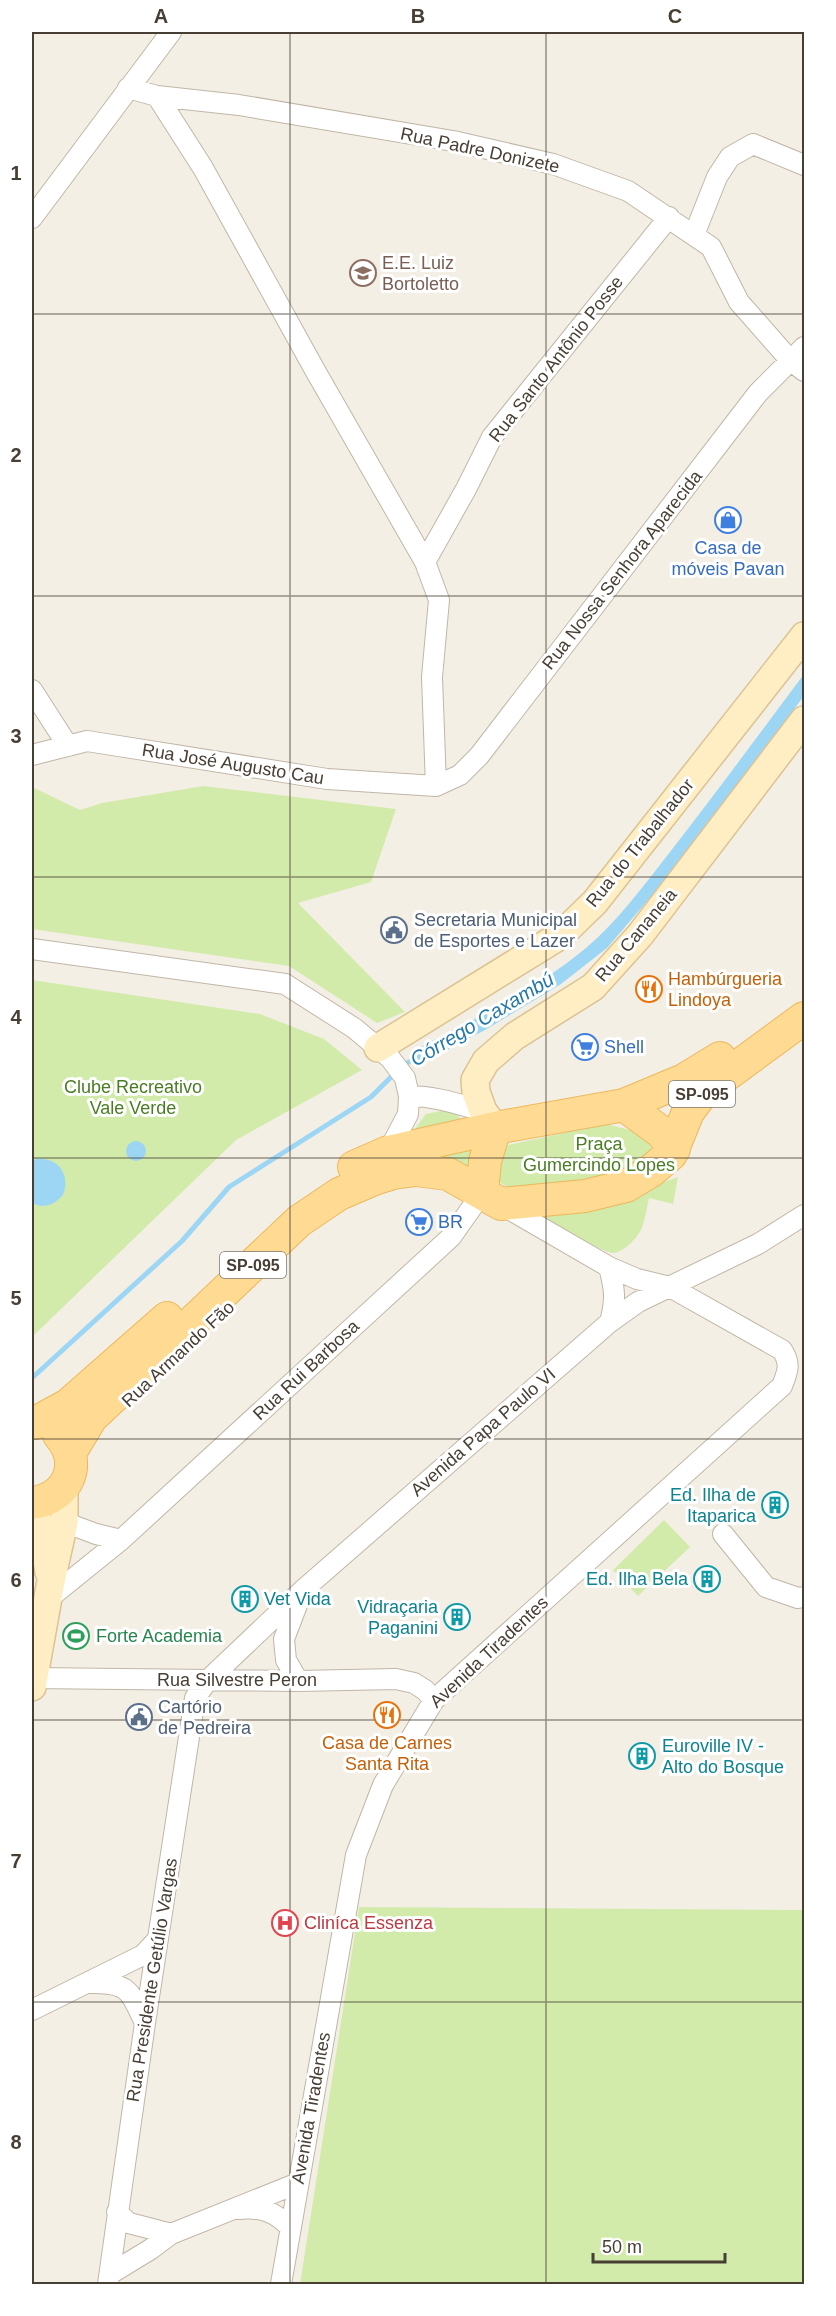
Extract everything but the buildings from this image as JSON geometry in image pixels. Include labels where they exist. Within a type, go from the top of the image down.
[{"type":"main road","name":"SP-095","points":[[33,1423],[68,1405],[288,1211],[329,1180],[388,1152],[489,1120],[624,1105],[684,1080],[747,1041],[804,999]]},
{"type":"main road","name":"SP-095","points":[[32,1503],[45,1501],[56,1495],[91,1418],[299,1221],[339,1194],[393,1173],[416,1170],[448,1174],[491,1199],[585,1196],[626,1186],[651,1171],[674,1149],[688,1112],[703,1092],[804,1017]]},
{"type":"main road","points":[[624,1105],[661,1132],[674,1149]]},
{"type":"main road","points":[[489,1120],[485,1161],[491,1199]]},
{"type":"main road","name":"SP-095","points":[[33,1423],[47,1426],[65,1442],[69,1468]]},
{"type":"street","points":[[32,218],[171,32]]},
{"type":"street","name":"Rua Padre Donizete","points":[[128,88],[157,96],[239,105],[453,141],[553,164],[628,191],[711,247],[739,302],[800,360]]},
{"type":"street","points":[[157,96],[203,168],[424,562],[439,600],[432,677],[436,786]]},
{"type":"street","points":[[694,235],[717,177],[730,157],[753,144],[804,165]]},
{"type":"street","name":"Rua Santo Antônio Posse","points":[[424,562],[492,437],[669,217]]},
{"type":"street","name":"Rua Nossa Senhora Aparecida","points":[[436,786],[460,775],[478,756],[758,393],[800,360]]},
{"type":"street","name":"Rua do Trabalhador","points":[[384,1053],[561,935],[595,902],[804,636]]},
{"type":"street","points":[[32,690],[68,746]]},
{"type":"street","name":"Rua Cananeia","points":[[489,1120],[476,1092],[476,1080],[486,1061],[515,1036],[593,987],[640,936],[804,720]]},
{"type":"street","name":"Rua José Augusto Cau","points":[[32,755],[87,741],[327,779],[436,786]]},
{"type":"street","points":[[32,949],[285,984],[354,1028],[384,1053],[407,1087],[424,1096],[450,1101],[489,1120]]},
{"type":"street","points":[[388,1152],[408,1114],[407,1087]]},
{"type":"street","points":[[491,1199],[609,1267],[637,1279],[670,1287]]},
{"type":"street","name":"Rua Rui Barbosa","points":[[49,1590],[121,1540],[491,1199]]},
{"type":"street","name":"Avenida Papa Paulo VI","points":[[208,1680],[304,1589],[610,1322],[638,1302],[758,1244],[804,1215]]},
{"type":"street","points":[[609,1267],[615,1289],[615,1302],[610,1322]]},
{"type":"street","name":"Avenida Tiradentes","points":[[281,2284],[356,1855],[383,1785],[434,1700],[782,1386],[787,1374],[788,1360],[782,1350],[670,1287]]},
{"type":"street","points":[[32,1681],[64,1522],[69,1468]]},
{"type":"street","points":[[32,1503],[44,1543],[49,1590]]},
{"type":"street","points":[[64,1522],[96,1534],[121,1540]]},
{"type":"street","points":[[723,1534],[766,1587],[798,1598],[804,1597]]},
{"type":"street","name":"Avenida Papa Paulo VI","points":[[298,1681],[286,1660],[284,1639],[292,1613],[304,1589]]},
{"type":"street","name":"Rua Silvestre Peron","points":[[32,1681],[396,1679],[414,1683],[434,1700]]},
{"type":"street","name":"Rua Presidente Getúlio Vargas","points":[[109,2279],[117,2212],[195,1698],[208,1680]]},
{"type":"street","points":[[34,2008],[143,1954],[158,1939]]},
{"type":"street","points":[[88,1983],[111,1983],[129,1991],[145,2023]]},
{"type":"street","points":[[109,2279],[171,2234],[298,2183]]},
{"type":"street","points":[[229,2209],[255,2208],[278,2215],[291,2228]]},
{"type":"street","points":[[117,2212],[129,2223],[171,2234]]},
{"type":"green space","points":[[203,786],[396,809],[371,882],[298,903],[405,1012],[377,1023],[289,966],[32,929],[32,787],[80,810],[102,803]]},
{"type":"green space","name":"Clube Recreativo Vale Verde","points":[[32,980],[260,1014],[324,1039],[362,1070],[236,1140],[32,1337]]},
{"type":"green space","points":[[445,1110],[463,1121],[403,1139],[414,1130],[426,1114]]},
{"type":"green space","name":"Praça Gumercindo Lopes","points":[[606,1124],[630,1130],[649,1139],[652,1156],[620,1177],[509,1188],[497,1181],[499,1154],[508,1145]]},
{"type":"green space","points":[[477,1141],[476,1177],[409,1156]]},
{"type":"green space","name":"Praça Gumercindo Lopes","points":[[678,1177],[673,1204],[649,1198],[641,1230],[621,1251],[613,1253],[598,1248],[538,1215],[624,1196]]},
{"type":"green space","points":[[664,1520],[690,1547],[638,1596],[613,1570]]},
{"type":"green space","points":[[359,1907],[804,1910],[804,2284],[300,2284]]},
{"type":"water","points":[[804,674],[804,696],[655,892],[607,948],[561,984],[485,1030],[420,1064],[410,1052],[523,992],[566,964],[609,926],[687,830]]},
{"type":"water","points":[[132,1141],[140,1141],[146,1147],[146,1155],[140,1161],[132,1161],[126,1155],[126,1147]]},
{"type":"water","points":[[36,1159],[51,1161],[61,1168],[64,1174],[63,1195],[49,1205],[41,1206],[32,1203],[32,1161]]},
{"type":"waterway","name":"Córrego Caxambú","points":[[401,1067],[421,1054]]},
{"type":"waterway","name":"Córrego Caxambú","points":[[32,1378],[182,1241],[229,1187],[371,1097],[395,1073]]},
{"type":"place","name":"E.E. Luiz Bortoletto","points":[[363,273]]},
{"type":"place","name":"Casa de móveis Pavan","points":[[728,520]]},
{"type":"place","name":"Secretaria Municipal de Esportes e Lazer","points":[[394,930]]},
{"type":"place","name":"Hambúrgueria Lindoya","points":[[649,989]]},
{"type":"place","name":"Shell","points":[[585,1047]]},
{"type":"place","name":"BR","points":[[419,1222]]},
{"type":"place","name":"Ed. Ilha de Itaparica","points":[[775,1505]]},
{"type":"place","name":"Ed. Ilha Bela","points":[[707,1579]]},
{"type":"place","name":"Vet Vida","points":[[245,1599]]},
{"type":"place","name":"Vidraçaria Paganini","points":[[457,1617]]},
{"type":"place","name":"Forte Academia","points":[[76,1636]]},
{"type":"place","name":"Casa de Carnes Santa Rita","points":[[387,1715]]},
{"type":"place","name":"Cartório de Pedreira","points":[[139,1717]]},
{"type":"place","name":"Euroville IV - Alto do Bosque","points":[[642,1756]]},
{"type":"place","name":"Cliníca Essenza","points":[[285,1923]]}]
